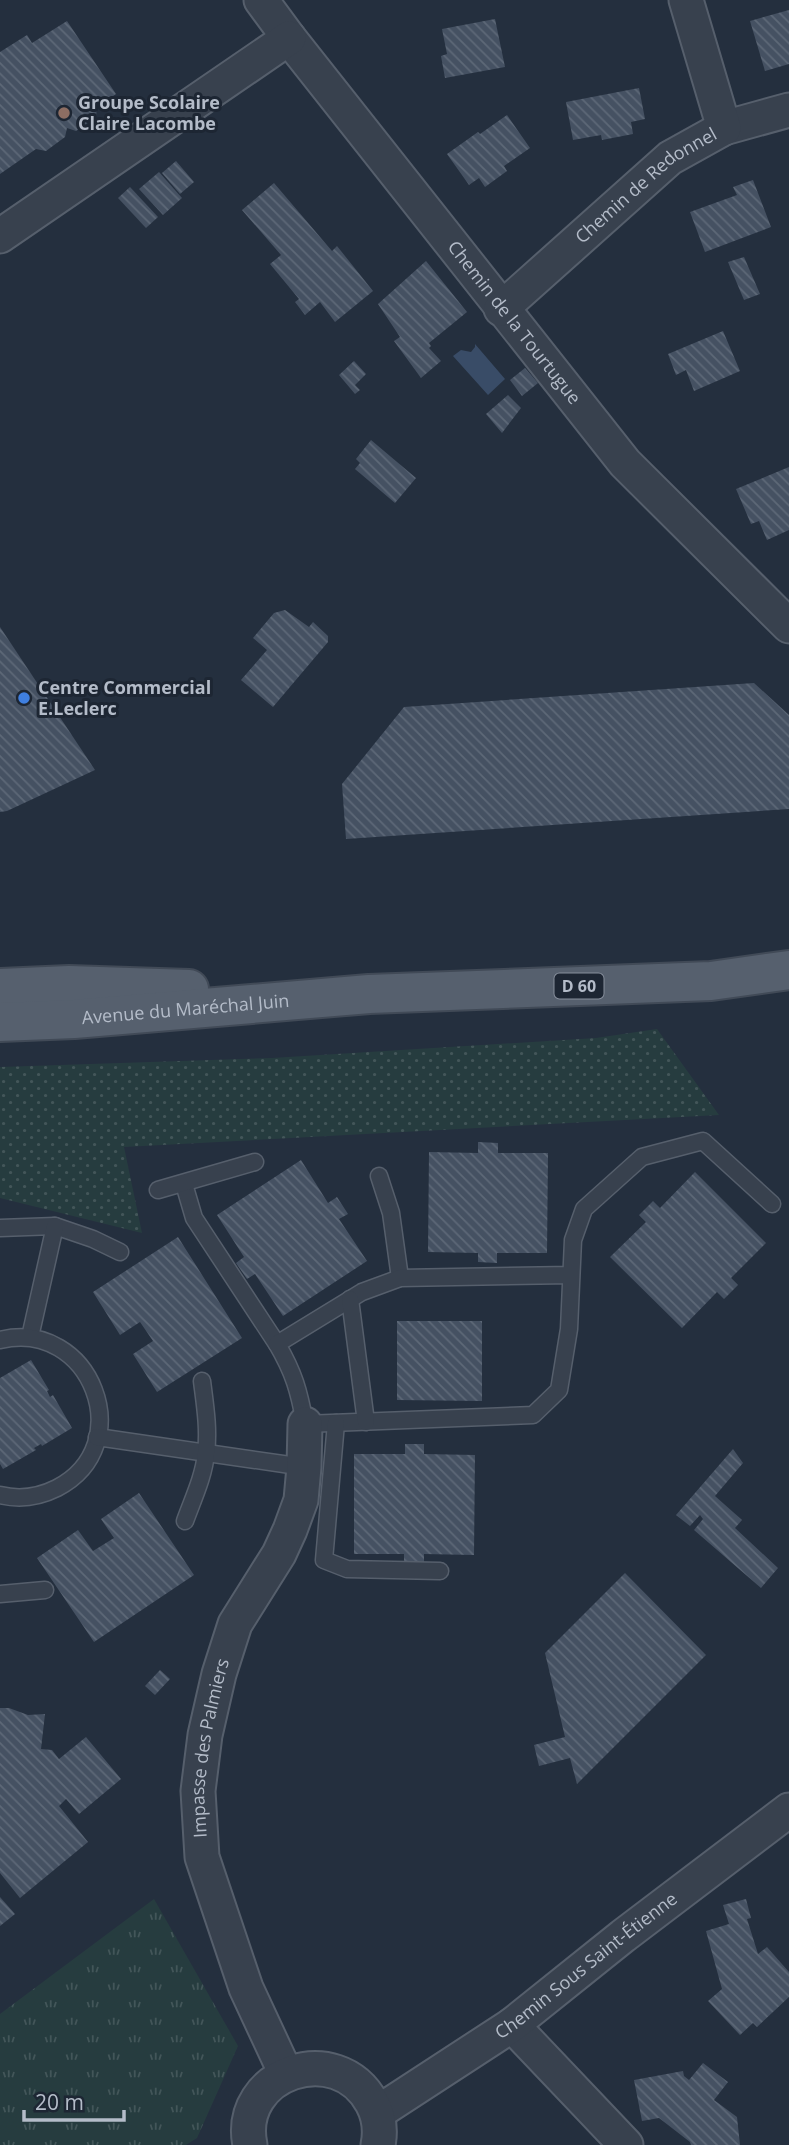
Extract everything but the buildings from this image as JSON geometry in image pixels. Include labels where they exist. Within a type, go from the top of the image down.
[{"type":"main road","name":"Avenue du Maréchal Juin","points":[[0,1022],[74,1019],[369,995],[711,981],[789,970]]},
{"type":"main road","name":"Avenue du Maréchal Juin","points":[[0,988],[69,985],[369,995]]},
{"type":"street","name":"Chemin de la Tourtugue","points":[[261,0],[501,309],[625,463],[784,612]]},
{"type":"street","name":"Chemin de Redonnel","points":[[501,309],[670,158],[724,128],[686,0]]},
{"type":"street","points":[[0,236],[289,38]]},
{"type":"street","points":[[724,128],[789,110]]},
{"type":"street","name":"Impasse des Palmiers","points":[[286,2074],[246,1988],[202,1857],[198,1791],[205,1735],[219,1674],[235,1624],[279,1554],[290,1530],[301,1500],[304,1467],[321,1424]]},
{"type":"street","name":"Chemin Sous Saint-Étienne","points":[[378,2129],[623,1936],[789,1810]]},
{"type":"street","points":[[512,2025],[626,2145]]},
{"type":"street","points":[[250,2145],[250,2118],[257,2100],[270,2085],[286,2074],[307,2068],[329,2069],[350,2078],[366,2093],[378,2129]]},
{"type":"lane","points":[[321,1424],[533,1415],[559,1390],[569,1329],[573,1240],[584,1209],[642,1157],[703,1141],[772,1204]]},
{"type":"lane","points":[[158,1189],[184,1184],[255,1162]]},
{"type":"lane","points":[[379,1176],[391,1213],[400,1278]]},
{"type":"lane","points":[[184,1184],[194,1218],[277,1344],[292,1371],[299,1392],[321,1424],[324,1560],[347,1569],[440,1571]]},
{"type":"lane","points":[[0,1228],[55,1226],[120,1252]]},
{"type":"lane","points":[[30,1337],[55,1226]]},
{"type":"lane","points":[[277,1344],[362,1292],[400,1278],[571,1275]]},
{"type":"lane","points":[[351,1299],[366,1422]]},
{"type":"lane","points":[[0,1340],[30,1337],[49,1342],[65,1351],[80,1364],[91,1380],[98,1398],[100,1418],[90,1455],[79,1471],[65,1484],[47,1493],[28,1497],[0,1495]]},
{"type":"lane","points":[[185,1521],[202,1476],[206,1453],[202,1381]]},
{"type":"lane","points":[[97,1437],[304,1467]]},
{"type":"lane","points":[[0,1594],[45,1590]]},
{"type":"green space","points":[[657,1029],[719,1115],[124,1147],[142,1233],[0,1198],[0,1067],[272,1058],[596,1038]]},
{"type":"green space","points":[[154,1899],[238,2046],[197,2138],[186,2145],[0,2145],[0,2014]]},
{"type":"water","points":[[475,344],[505,379],[488,395],[453,356],[461,350],[471,352]]},
{"type":"place","name":"Groupe Scolaire Claire Lacombe","points":[[64,113]]},
{"type":"place","name":"Centre Commercial E.Leclerc","points":[[24,698]]}]
